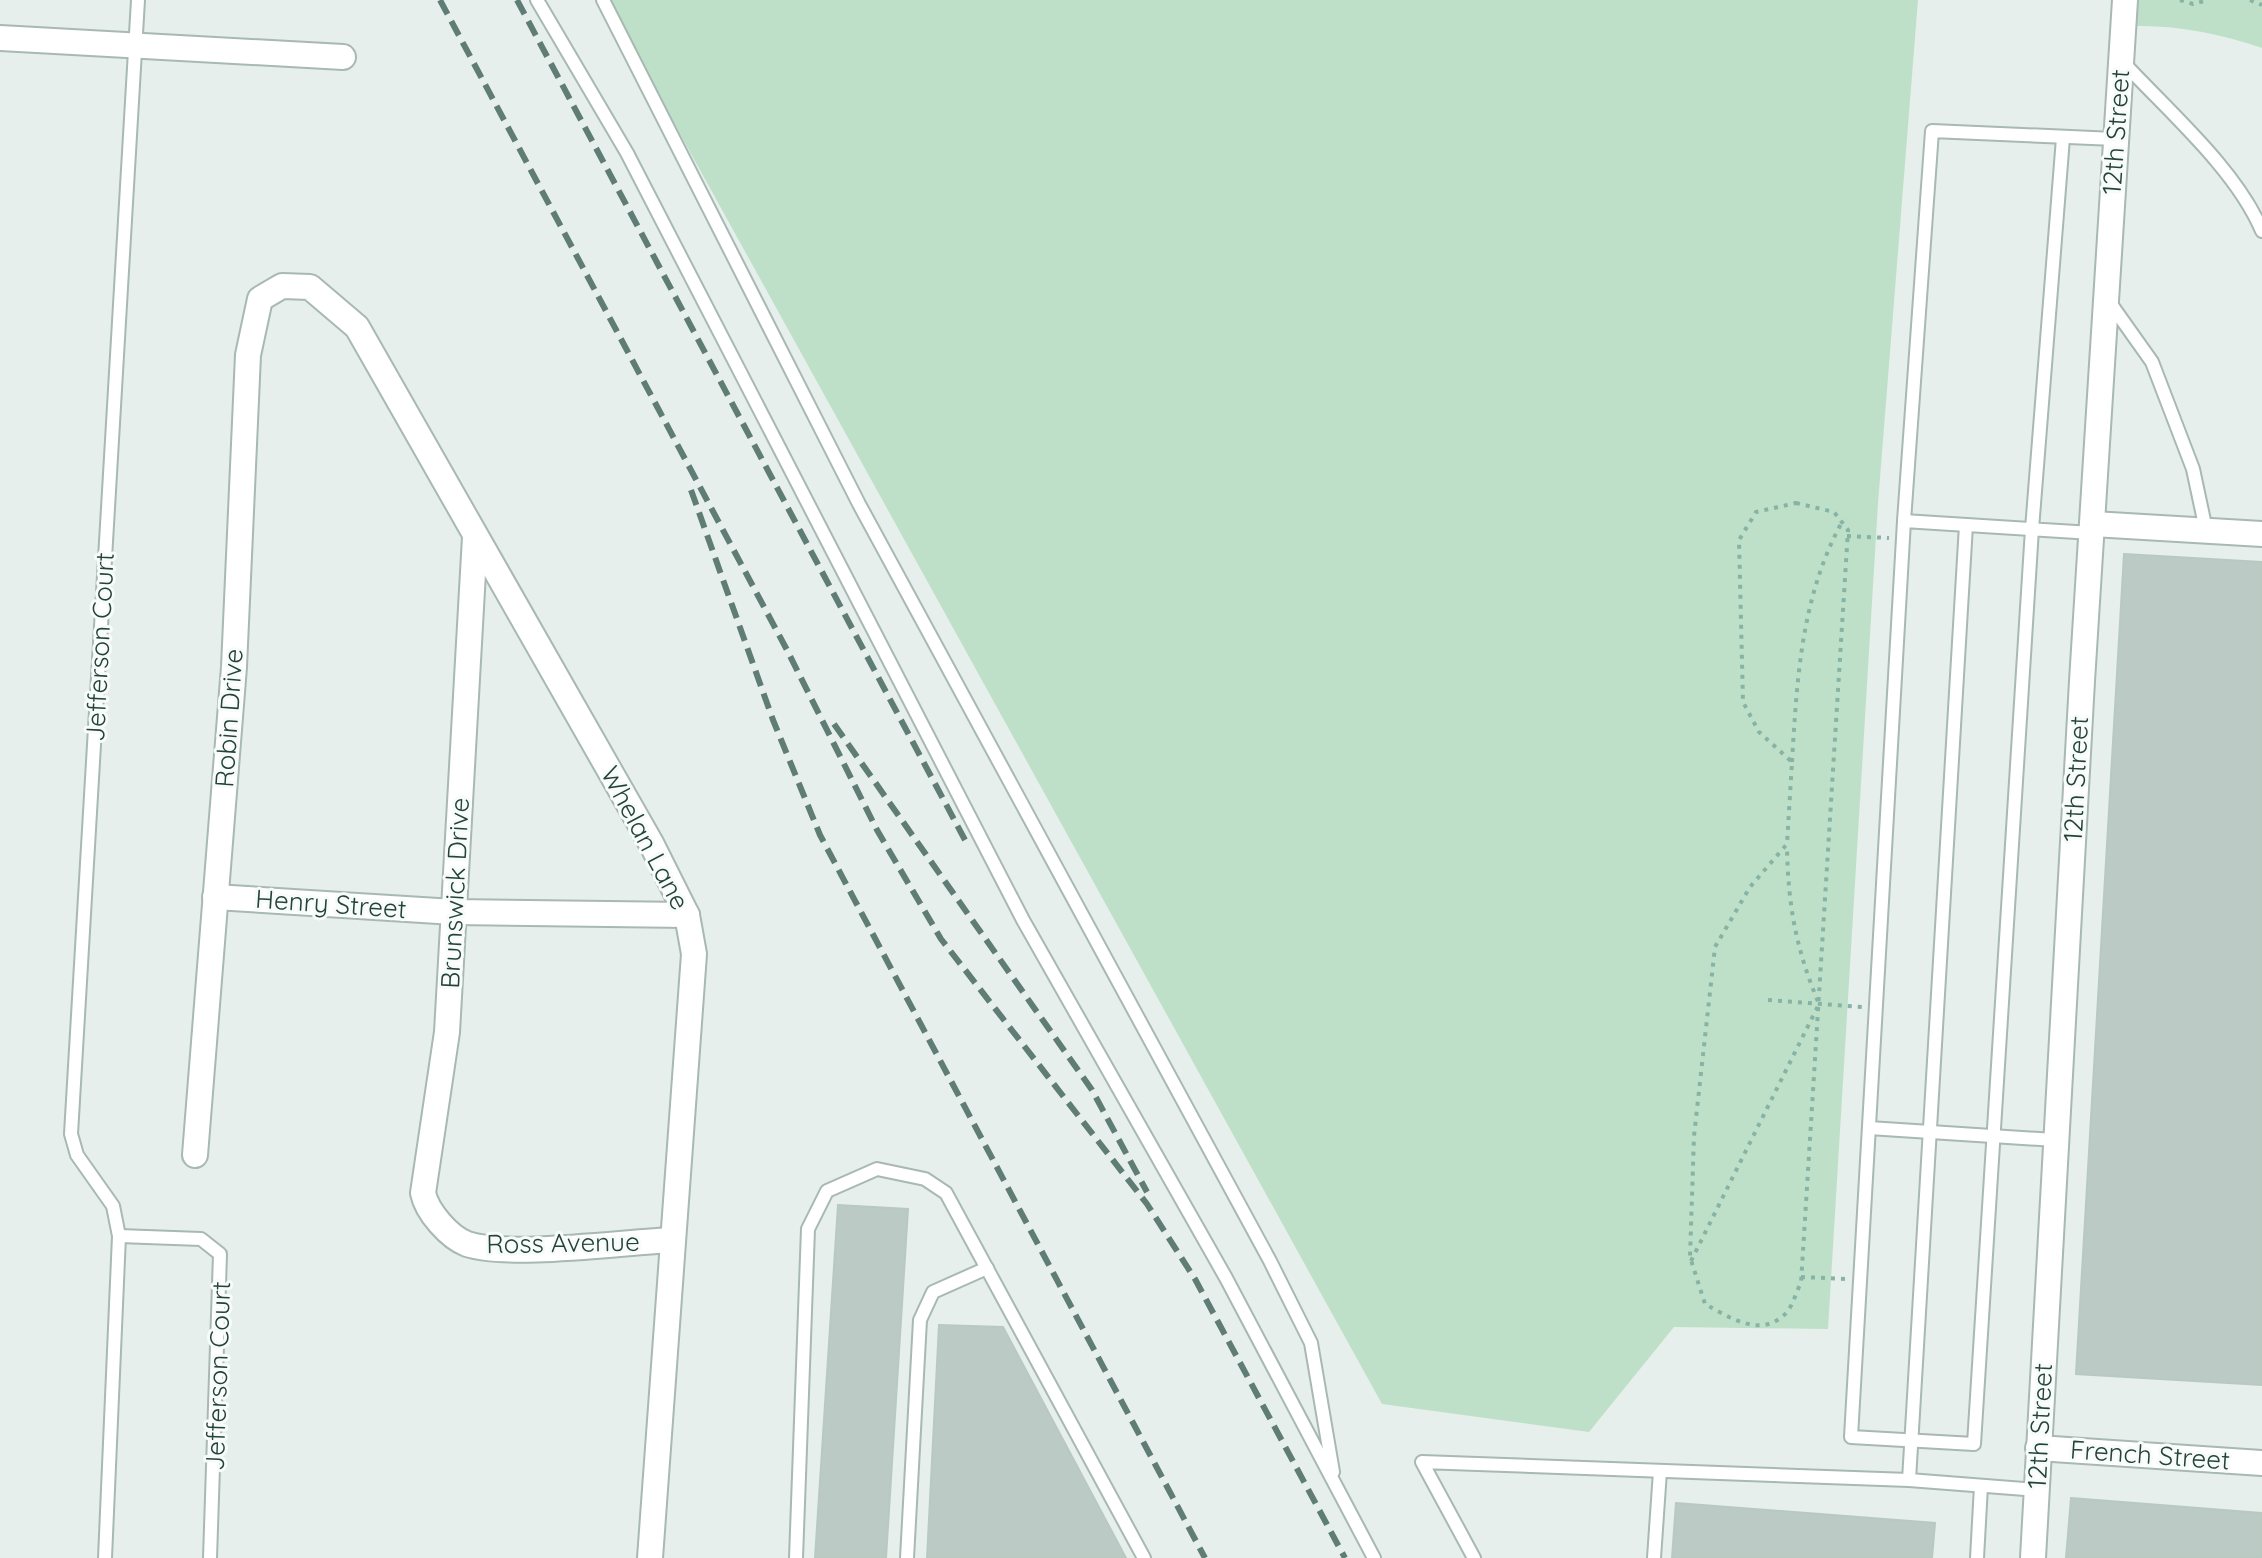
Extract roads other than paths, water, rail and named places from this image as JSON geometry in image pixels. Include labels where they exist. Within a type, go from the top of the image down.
[{"type":"street","name":"12th Street","points":[[2033,1558],[2055,1140],[2125,0]]},
{"type":"street","points":[[0,38],[343,57]]},
{"type":"street","name":"Whelan Lane","points":[[275,289],[310,287],[357,327],[652,845],[687,915],[694,954],[650,1558]]},
{"type":"street","name":"Robin Drive","points":[[195,1155],[234,667],[248,355],[255,309],[260,299],[275,289]]},
{"type":"street","points":[[2092,528],[2262,534]]},
{"type":"street","name":"Brunswick Drive","points":[[456,1236],[432,1215],[423,1193],[447,1032],[475,537]]},
{"type":"street","name":"Henry Street","points":[[215,897],[454,912],[687,915]]},
{"type":"street","name":"Ross Avenue","points":[[456,1236],[464,1243],[496,1249],[673,1240]]},
{"type":"street","name":"French Street","points":[[2038,1448],[2262,1463]]},
{"type":"lane","name":"Jefferson Court","points":[[105,1558],[119,1236],[113,1206],[77,1155],[71,1134],[138,0]]},
{"type":"lane","points":[[537,0],[627,153],[1023,920],[1226,1278],[1374,1558]]},
{"type":"lane","points":[[603,0],[859,504],[1311,1343],[1335,1487]]},
{"type":"lane","points":[[2121,60],[2208,154],[2254,210],[2262,231]]},
{"type":"lane","points":[[2063,138],[2032,529],[1974,1444],[1851,1437],[1904,521],[1932,131],[2115,139]]},
{"type":"lane","points":[[2106,297],[2152,362],[2193,469],[2206,530]]},
{"type":"lane","points":[[1904,521],[2032,529],[2092,528]]},
{"type":"lane","points":[[1909,1480],[1966,525]]},
{"type":"lane","points":[[1869,1128],[2055,1140]]},
{"type":"lane","points":[[796,1558],[808,1229],[827,1191],[877,1169],[925,1179],[946,1193],[1144,1558]]},
{"type":"lane","name":"Jefferson Court","points":[[119,1236],[201,1239],[220,1254],[210,1558]]},
{"type":"lane","points":[[907,1558],[920,1320],[933,1292],[987,1268]]},
{"type":"lane","points":[[1474,1558],[1422,1462],[1909,1480],[2036,1490]]},
{"type":"lane","points":[[1654,1558],[1660,1471]]},
{"type":"lane","points":[[1977,1558],[1981,1486]]},
{"type":"railway","points":[[440,0],[787,650],[877,830],[941,939],[1147,1204],[1195,1279],[1345,1558]]},
{"type":"railway","points":[[517,0],[965,840]]},
{"type":"railway","points":[[691,490],[773,720],[820,835],[1205,1558]]},
{"type":"railway","points":[[834,724],[1092,1090],[1147,1192]]}]
